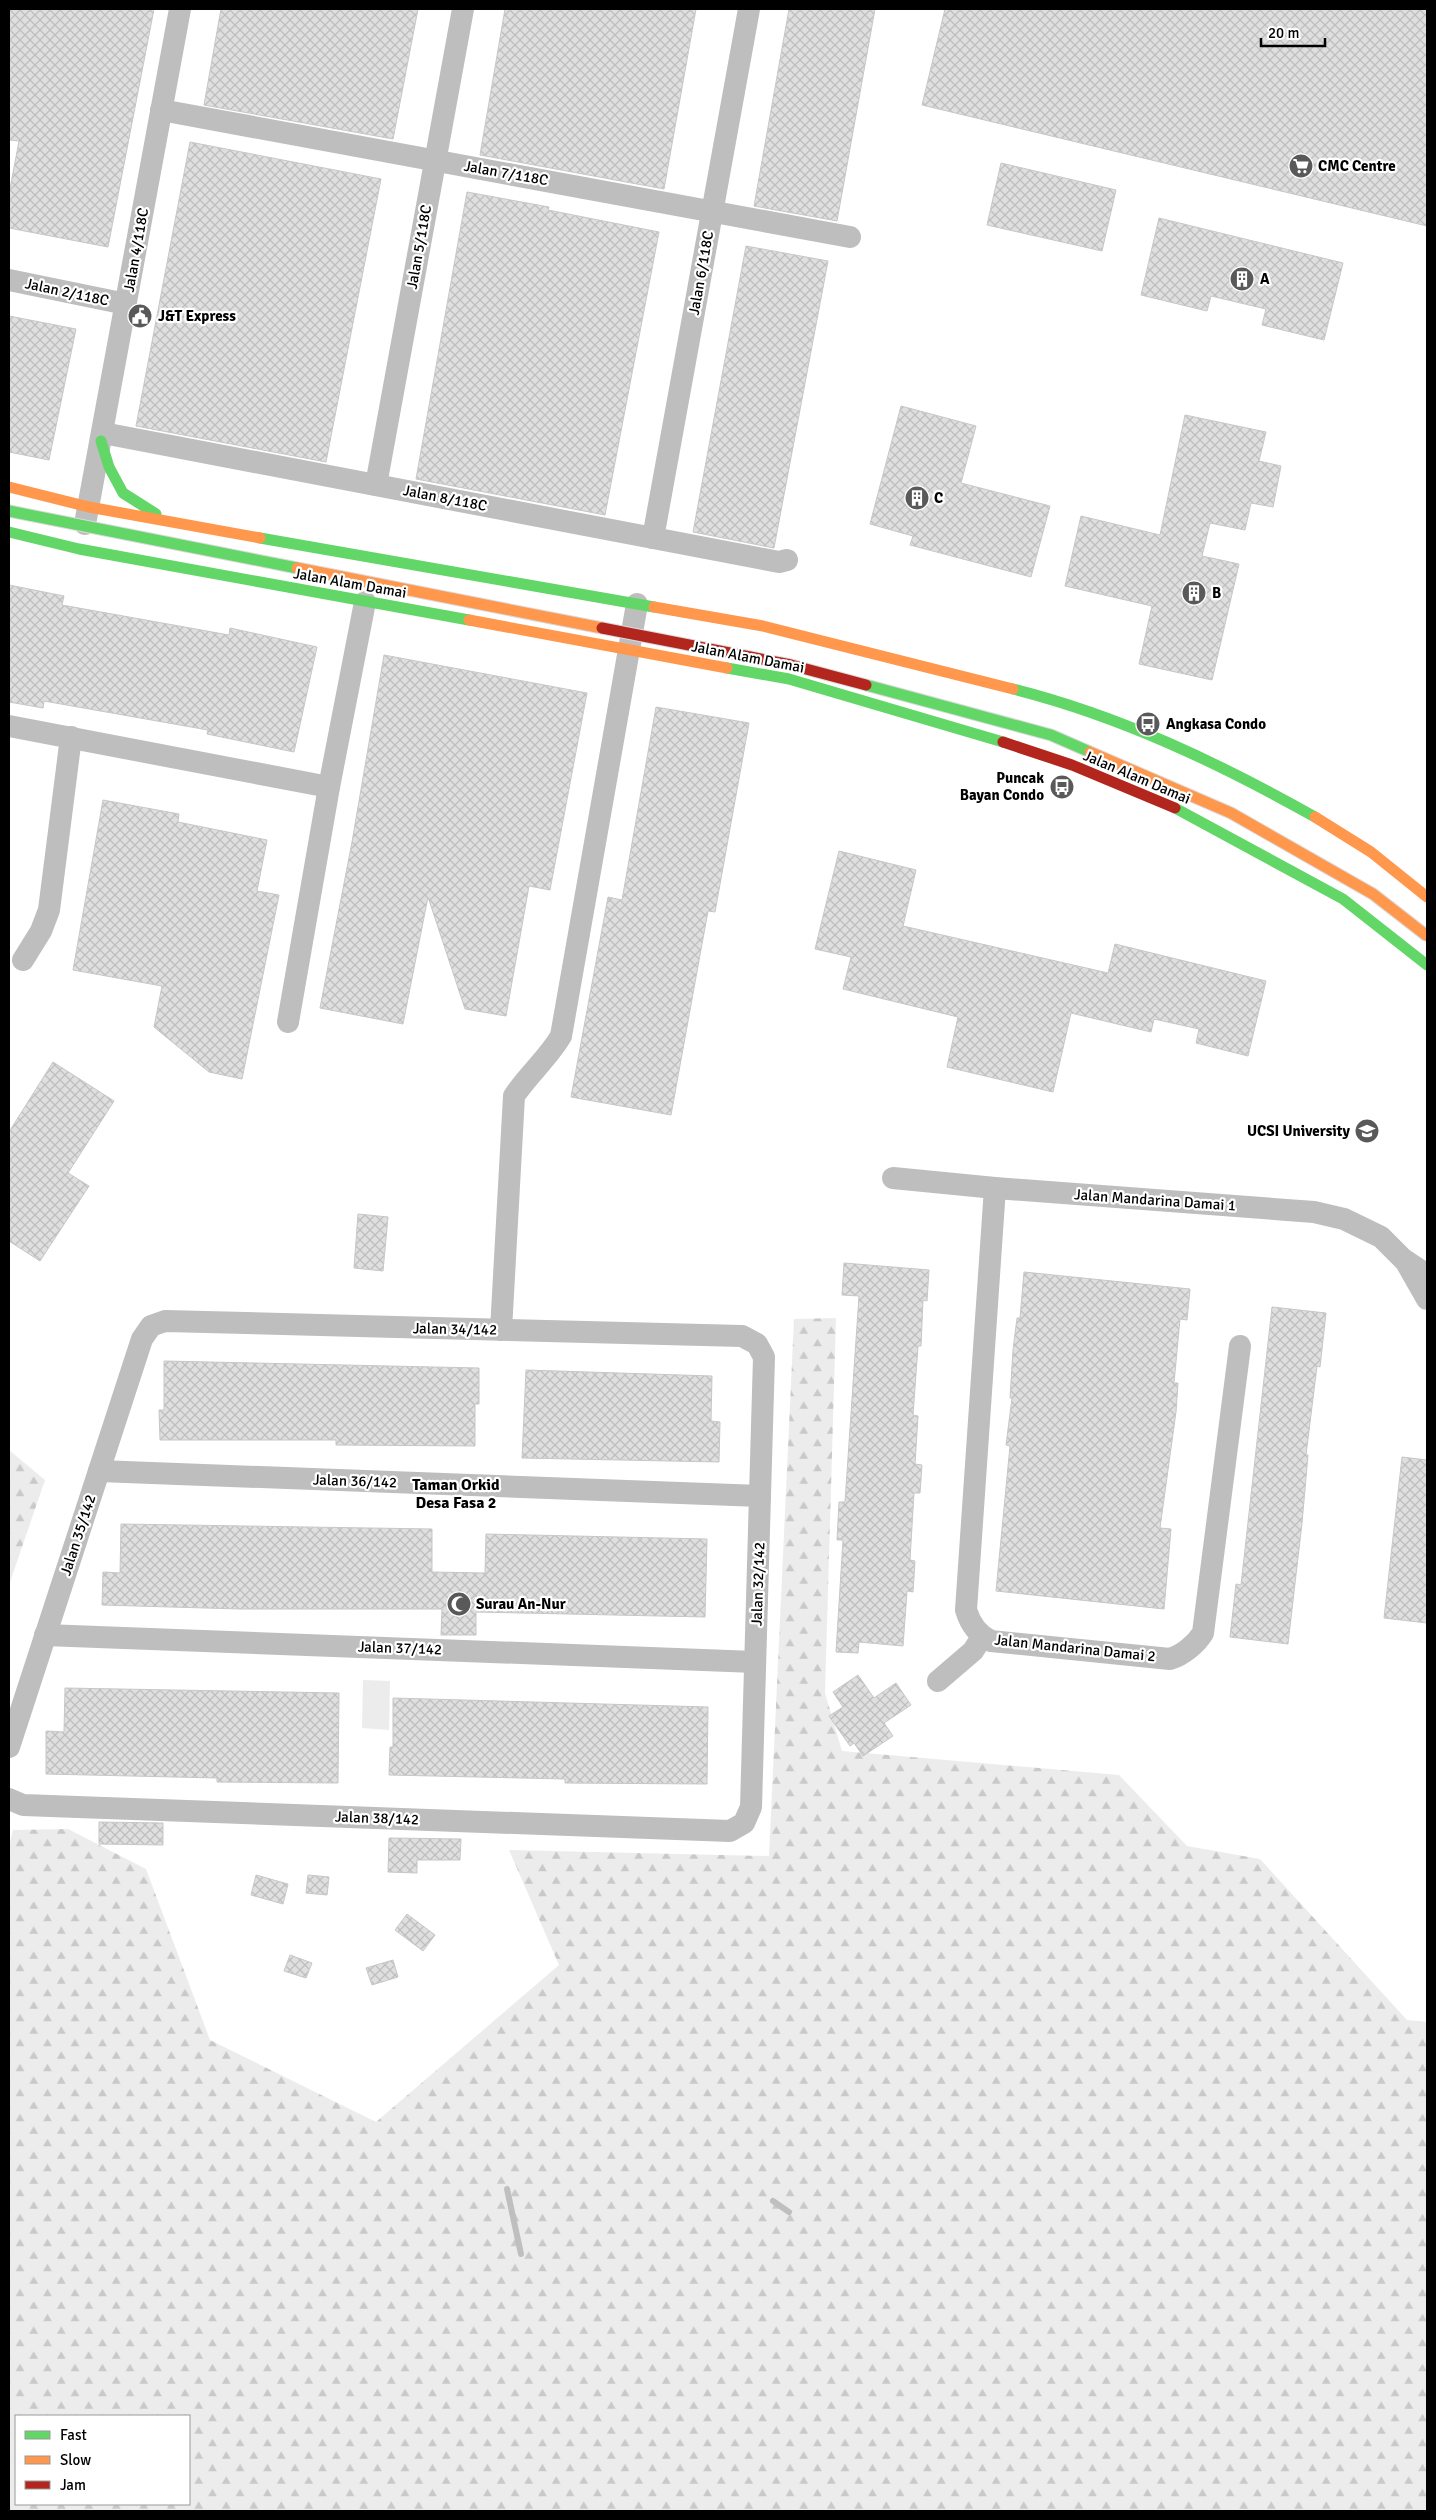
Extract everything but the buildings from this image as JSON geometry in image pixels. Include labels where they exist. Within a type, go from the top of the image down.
[{"type":"main road","points":[[102,437],[109,467],[122,493],[169,522]]},
{"type":"main road","name":"Jalan Alam Damai","points":[[9,487],[89,507],[169,522],[556,588],[763,626],[1032,694],[1115,721],[1184,748],[1251,781],[1322,820],[1371,852],[1427,897]]},
{"type":"main road","points":[[9,496],[795,657],[1052,729],[1232,806],[1376,886],[1427,926]]},
{"type":"main road","points":[[9,511],[791,665],[1051,735],[1230,813],[1373,894],[1427,936]]},
{"type":"main road","name":"Jalan Alam Damai","points":[[9,532],[79,549],[789,679],[1019,747],[1072,765],[1178,808],[1334,894],[1405,945],[1427,965]]},
{"type":"street","name":"Jalan 4/118C","points":[[79,549],[89,507],[180,9]]},
{"type":"street","name":"Jalan 5/118C","points":[[376,485],[463,9]]},
{"type":"street","name":"Jalan 6/118C","points":[[652,538],[748,9]]},
{"type":"street","name":"Jalan 7/118C","points":[[161,110],[850,237]]},
{"type":"street","name":"Jalan 2/118C","points":[[9,280],[126,304]]},
{"type":"street","name":"Jalan 8/118C","points":[[102,437],[376,485],[779,562],[787,560]]},
{"type":"street","points":[[288,1022],[328,787],[365,602]]},
{"type":"street","points":[[502,1330],[514,1096],[524,1080],[554,1048],[561,1036],[637,604]]},
{"type":"street","points":[[9,726],[328,787]]},
{"type":"street","points":[[23,960],[41,932],[49,910],[70,738]]},
{"type":"street","name":"Jalan Mandarina Damai 1","points":[[893,1178],[995,1188],[1314,1212],[1344,1219],[1381,1237],[1404,1259],[1427,1275]]},
{"type":"street","name":"Jalan Mandarina Damai 2","points":[[995,1188],[966,1610],[968,1618],[982,1637],[990,1641],[1170,1659],[1178,1656],[1198,1640],[1203,1633],[1240,1346]]},
{"type":"street","name":"Jalan Mandarina Damai 1","points":[[1404,1259],[1427,1299]]},
{"type":"street","name":"Jalan 34/142","points":[[151,1326],[165,1321],[742,1336],[757,1344]]},
{"type":"street","name":"Jalan 35/142","points":[[9,1747],[142,1338],[151,1326]]},
{"type":"street","name":"Jalan 32/142","points":[[744,1823],[751,1807],[764,1357],[757,1344]]},
{"type":"street","name":"Jalan 36/142","points":[[99,1471],[760,1496]]},
{"type":"street","name":"Jalan 37/142","points":[[45,1635],[755,1662]]},
{"type":"street","points":[[938,1681],[973,1651],[982,1637]]},
{"type":"street","name":"Jalan 38/142","points":[[9,1799],[23,1805],[730,1832],[744,1823]]},
{"type":"green space","points":[[836,1318],[825,1693],[842,1751],[1119,1775],[1187,1846],[1260,1859],[1407,2020],[1427,2022],[1427,2511],[9,2511],[9,1846],[13,1830],[68,1829],[146,1869],[210,2040],[376,2122],[559,1965],[509,1850],[769,1856],[794,1319]]},
{"type":"green space","points":[[9,1450],[45,1480],[9,1585]]},
{"type":"green space","points":[[363,1680],[390,1681],[389,1730],[362,1728]]},
{"type":"waterway","points":[[507,2189],[521,2254]]},
{"type":"waterway","points":[[773,2201],[789,2212]]},
{"type":"traffic: fast","points":[[101,441],[109,467],[123,493],[156,514]]},
{"type":"traffic: fast","points":[[9,511],[297,568]]},
{"type":"traffic: fast","points":[[9,532],[79,549],[469,620]]},
{"type":"traffic: fast","points":[[260,538],[654,607]]},
{"type":"traffic: fast","points":[[727,668],[789,679],[1003,742]]},
{"type":"traffic: fast","points":[[866,685],[1051,735],[1090,752]]},
{"type":"traffic: fast","points":[[1013,689],[1092,713],[1168,743],[1242,778],[1315,817]]},
{"type":"traffic: fast","points":[[1175,808],[1343,899],[1427,965]]},
{"type":"traffic: slow","points":[[9,487],[89,507],[260,538]]},
{"type":"traffic: slow","points":[[297,568],[602,628]]},
{"type":"traffic: slow","points":[[654,607],[763,626],[1013,689]]},
{"type":"traffic: slow","points":[[469,620],[727,668]]},
{"type":"traffic: slow","points":[[1090,752],[1231,813],[1373,894],[1427,936]]},
{"type":"traffic: slow","points":[[1315,817],[1371,852],[1427,897]]},
{"type":"traffic: jam","points":[[602,628],[791,665],[866,685]]},
{"type":"traffic: jam","points":[[1003,742],[1072,765],[1175,808]]},
{"type":"place","name":"CMC Centre","points":[[1301,166]]},
{"type":"place","name":"A","points":[[1242,279]]},
{"type":"place","name":"J&T Express","points":[[140,316]]},
{"type":"place","name":"C","points":[[917,498]]},
{"type":"place","name":"B","points":[[1194,593]]},
{"type":"place","name":"Angkasa Condo","points":[[1148,724]]},
{"type":"place","name":"Puncak Bayan Condo","points":[[1062,787]]},
{"type":"place","name":"UCSI University","points":[[1367,1131]]},
{"type":"place","name":"Surau An-Nur","points":[[459,1604]]},
{"type":"district","name":"Taman Orkid Desa Fasa 2","points":[[456,1494]]}]
